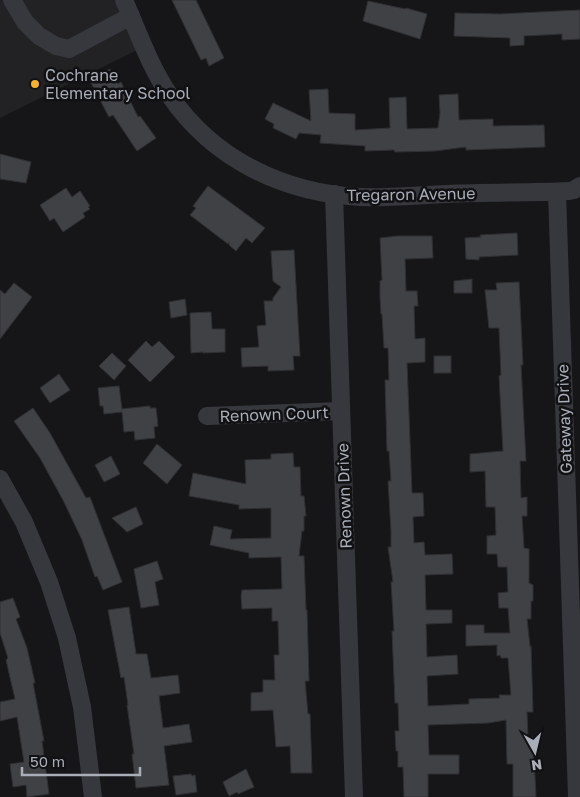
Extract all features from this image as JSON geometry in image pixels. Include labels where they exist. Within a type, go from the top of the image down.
[{"type":"street","points":[[12,0],[25,22],[39,36],[56,46],[69,48],[128,8]]},
{"type":"street","name":"Tregaron Avenue","points":[[128,8],[160,78],[171,96],[207,137],[231,156],[258,172],[282,183],[308,191],[361,197],[557,192],[574,190],[580,186]]},
{"type":"street","name":"Gateway Drive","points":[[557,192],[577,797]]},
{"type":"street","name":"Renown Drive","points":[[334,194],[354,797]]},
{"type":"street","name":"Renown Court","points":[[207,416],[341,412]]},
{"type":"street","points":[[0,479],[24,522],[49,582],[67,638],[82,706],[93,797]]},
{"type":"shaded area","name":"Cochrane Elementary School","points":[[0,0],[117,0],[139,49],[0,118]]},
{"type":"building","points":[[172,0],[196,0],[224,58],[209,66],[206,58],[201,60]]},
{"type":"building","points":[[368,1],[427,14],[420,39],[363,21]]},
{"type":"building","points":[[580,10],[580,39],[562,40],[562,34],[524,36],[524,45],[510,46],[510,38],[454,36],[455,13],[500,14]]},
{"type":"building","points":[[110,69],[118,84],[121,82],[138,117],[140,116],[156,138],[137,151],[113,115],[109,117],[89,79]]},
{"type":"building","points":[[328,89],[329,113],[355,114],[355,130],[390,128],[389,98],[406,97],[407,129],[438,128],[440,113],[439,95],[458,94],[459,120],[493,119],[493,126],[544,125],[545,147],[466,150],[466,147],[435,151],[365,151],[365,146],[320,143],[321,135],[299,133],[296,139],[273,128],[274,124],[265,119],[273,103],[311,121],[309,90]]},
{"type":"building","points":[[0,154],[31,162],[26,183],[0,179]]},
{"type":"building","points":[[208,186],[265,228],[252,243],[246,238],[236,251],[229,245],[229,242],[228,244],[190,215],[196,208],[193,206]]},
{"type":"building","points":[[66,188],[72,197],[80,191],[90,209],[83,213],[85,217],[63,232],[54,218],[50,221],[40,205]]},
{"type":"building","points":[[517,233],[518,255],[479,257],[479,260],[466,259],[465,238],[481,237],[480,235]]},
{"type":"building","points":[[432,236],[433,258],[405,259],[406,291],[417,291],[418,306],[414,306],[415,339],[425,338],[425,362],[407,363],[412,493],[423,493],[424,516],[413,517],[414,543],[424,542],[425,555],[452,554],[453,574],[425,575],[426,610],[452,610],[452,623],[426,624],[427,657],[457,655],[458,674],[427,676],[428,706],[469,704],[469,699],[500,698],[499,695],[511,695],[508,658],[501,658],[500,655],[497,656],[497,645],[466,646],[466,625],[484,625],[484,633],[510,633],[508,608],[499,608],[498,593],[508,592],[507,567],[498,567],[497,554],[487,554],[487,536],[496,535],[495,507],[486,507],[485,471],[470,472],[470,454],[503,451],[499,376],[501,375],[499,328],[489,328],[485,290],[497,290],[496,283],[519,282],[526,461],[520,461],[521,498],[527,497],[527,516],[522,516],[524,548],[529,549],[529,583],[533,585],[531,619],[527,619],[531,646],[533,712],[527,712],[528,738],[533,737],[536,797],[513,797],[513,764],[507,764],[506,720],[488,723],[428,725],[429,755],[459,755],[459,774],[428,774],[428,797],[404,797],[403,767],[398,767],[395,731],[399,731],[398,703],[395,703],[392,631],[394,631],[391,582],[393,582],[388,547],[391,547],[391,531],[388,481],[391,481],[389,451],[387,451],[385,380],[389,380],[388,348],[384,348],[380,298],[380,281],[382,280],[380,238]]},
{"type":"building","points":[[294,250],[300,356],[293,356],[294,370],[268,371],[268,366],[242,367],[241,348],[259,347],[257,326],[266,325],[264,301],[273,301],[281,287],[273,281],[271,251]]},
{"type":"building","points":[[472,279],[472,293],[454,293],[454,281]]},
{"type":"building","points":[[14,283],[32,297],[0,339],[0,290],[5,294]]},
{"type":"building","points":[[185,299],[187,315],[171,318],[169,302]]},
{"type":"building","points":[[211,312],[212,329],[225,329],[225,352],[191,353],[190,313]]},
{"type":"building","points":[[146,341],[152,347],[159,341],[175,357],[150,382],[128,360]]},
{"type":"building","points":[[112,353],[126,366],[114,380],[99,366]]},
{"type":"building","points":[[434,356],[451,356],[451,373],[434,373]]},
{"type":"building","points":[[59,374],[70,390],[50,403],[40,388]]},
{"type":"building","points":[[119,386],[122,409],[150,406],[150,408],[156,408],[158,426],[154,427],[155,438],[135,440],[134,431],[124,432],[122,412],[104,414],[103,406],[100,406],[98,388]]},
{"type":"building","points":[[33,408],[50,433],[86,498],[90,497],[122,582],[103,590],[97,576],[95,577],[82,540],[64,502],[40,458],[14,421]]},
{"type":"building","points":[[157,444],[182,465],[167,484],[143,463]]},
{"type":"building","points":[[293,453],[294,467],[300,467],[301,496],[304,496],[306,516],[304,516],[304,531],[302,531],[299,556],[304,556],[309,681],[305,681],[308,714],[310,714],[312,773],[291,773],[290,746],[276,747],[273,710],[251,711],[251,693],[263,692],[263,680],[275,680],[274,655],[279,655],[278,621],[272,621],[272,608],[242,609],[242,590],[282,589],[281,557],[249,558],[249,553],[210,545],[214,526],[232,530],[230,539],[271,538],[271,508],[239,509],[239,505],[189,496],[193,473],[246,484],[245,460],[271,459],[271,454]]},
{"type":"building","points":[[111,456],[120,474],[104,482],[95,465]]},
{"type":"building","points":[[136,507],[143,524],[127,532],[112,518]]},
{"type":"building","points":[[157,561],[163,579],[155,582],[159,605],[141,608],[134,569]]},
{"type":"building","points":[[13,598],[20,617],[16,619],[27,648],[35,683],[33,683],[44,741],[42,741],[49,794],[27,797],[26,785],[13,787],[10,764],[24,762],[17,717],[0,721],[0,702],[15,699],[6,660],[8,658],[0,633],[0,602]]},
{"type":"building","points":[[129,607],[136,654],[147,654],[151,678],[178,675],[180,693],[159,696],[163,728],[189,724],[192,742],[164,746],[169,785],[136,788],[132,754],[134,754],[124,677],[121,678],[108,610]]},
{"type":"building","points":[[246,769],[254,787],[229,796],[223,782]]},
{"type":"building","points":[[191,774],[192,776],[195,775],[197,792],[176,795],[173,776]]},
{"type":"place","name":"Cochrane Elementary School","points":[[35,84]]}]
